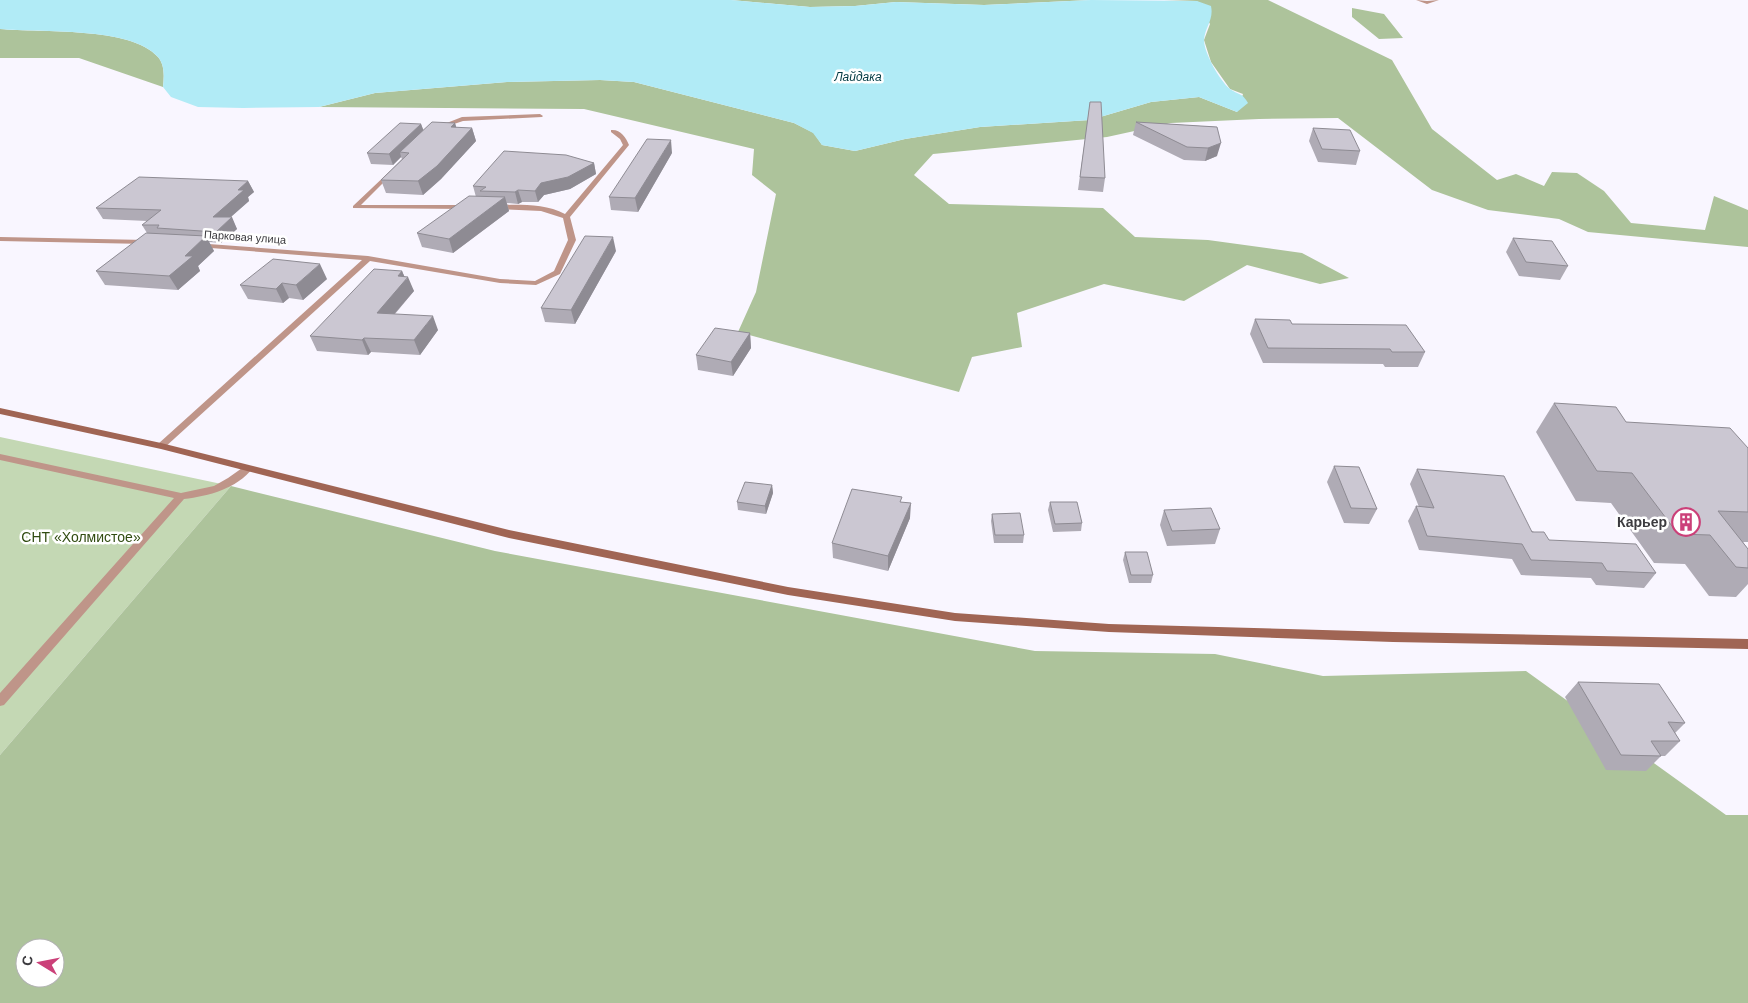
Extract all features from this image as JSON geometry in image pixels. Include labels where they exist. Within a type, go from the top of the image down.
[{"type":"main road","points":[[0,411],[161,446],[509,534],[788,591],[955,617],[1109,628],[1403,637],[1748,644]]},
{"type":"street","points":[[1418,0],[1427,3],[1437,0]]},
{"type":"street","points":[[432,133],[439,126],[462,119],[540,116]]},
{"type":"street","points":[[483,207],[537,209],[559,213],[566,218],[626,145],[623,138],[613,131]]},
{"type":"street","points":[[397,167],[355,207],[473,207]]},
{"type":"street","name":"Парковая улица","points":[[185,244],[368,258],[500,281],[536,284],[557,272],[572,240],[566,218]]},
{"type":"street","points":[[0,239],[156,242]]},
{"type":"street","points":[[161,446],[368,258]]},
{"type":"street","points":[[0,457],[181,496],[212,492],[230,483],[248,468]]},
{"type":"street","points":[[0,701],[181,496]]},
{"type":"green space","points":[[731,0],[1091,0],[984,5],[896,2],[855,6],[810,7]]},
{"type":"green space","points":[[1164,0],[1268,0],[1392,60],[1432,129],[1497,180],[1516,174],[1544,186],[1552,172],[1577,173],[1604,191],[1631,223],[1705,230],[1714,196],[1748,210],[1748,247],[1588,232],[1559,219],[1488,210],[1432,190],[1338,118],[1171,123],[1107,137],[933,154],[914,175],[949,204],[1103,208],[1135,237],[1208,240],[1302,253],[1349,278],[1320,284],[1247,265],[1184,301],[1104,284],[1017,313],[1022,347],[972,357],[959,392],[738,332],[756,292],[776,194],[752,175],[754,149],[584,109],[319,107],[375,93],[507,82],[600,80],[634,82],[794,123],[814,133],[822,145],[855,151],[905,139],[980,127],[1090,120],[1151,102],[1199,97],[1237,112],[1243,94],[1230,89],[1211,62],[1204,40],[1210,24],[1197,1]]},
{"type":"green space","points":[[1352,8],[1384,14],[1403,38],[1379,39],[1352,17]]},
{"type":"green space","points":[[0,29],[84,33],[127,40],[145,47],[158,57],[163,67],[163,87],[79,58],[0,58]]},
{"type":"green space","name":"СНТ «Холмистое»","points":[[0,437],[231,486],[0,755]]},
{"type":"green space","points":[[231,486],[495,551],[1035,651],[1215,654],[1323,676],[1526,671],[1726,815],[1748,815],[1748,1003],[0,1003],[0,755]]},
{"type":"water","name":"Лайдака","points":[[0,0],[731,0],[810,7],[855,6],[896,2],[984,5],[1091,0],[1197,1],[1211,6],[1212,11],[1204,40],[1217,73],[1230,89],[1242,95],[1248,103],[1237,112],[1199,97],[1151,102],[1090,120],[980,127],[905,139],[855,151],[822,145],[813,133],[794,123],[634,82],[600,80],[507,82],[375,93],[319,107],[198,107],[171,97],[163,87],[164,71],[160,60],[145,47],[127,40],[84,33],[0,29]]},
{"type":"building","points":[[1090,102],[1101,102],[1105,178],[1080,177]]},
{"type":"building","points":[[432,122],[455,123],[451,127],[472,128],[437,166],[418,181],[381,180],[409,153],[400,152]]},
{"type":"building","points":[[1136,122],[1217,127],[1221,143],[1208,148],[1187,147]]},
{"type":"building","points":[[400,123],[421,124],[389,154],[367,153]]},
{"type":"building","points":[[1313,128],[1350,130],[1360,151],[1322,149]]},
{"type":"building","points":[[647,139],[671,140],[635,198],[609,197]]},
{"type":"building","points":[[504,151],[566,155],[594,163],[568,177],[541,183],[535,191],[480,191],[486,187],[473,186]]},
{"type":"building","points":[[139,177],[248,181],[238,190],[244,190],[213,217],[232,217],[216,232],[157,228],[159,225],[142,225],[161,210],[96,208]]},
{"type":"building","points":[[469,196],[505,197],[449,239],[417,233]]},
{"type":"building","points":[[146,233],[206,236],[185,256],[193,256],[169,276],[96,271]]},
{"type":"building","points":[[585,236],[613,237],[571,310],[541,308]]},
{"type":"building","points":[[1513,238],[1552,241],[1568,266],[1526,262]]},
{"type":"building","points":[[273,259],[320,264],[296,285],[282,283],[276,289],[240,285]]},
{"type":"building","points":[[374,269],[402,271],[398,276],[408,277],[377,313],[433,316],[414,340],[364,338],[362,340],[310,336]]},
{"type":"building","points":[[1255,319],[1290,320],[1292,324],[1406,325],[1425,352],[1392,352],[1390,349],[1268,348]]},
{"type":"building","points":[[715,328],[750,333],[731,362],[696,355]]},
{"type":"building","points":[[1554,403],[1616,407],[1626,422],[1730,428],[1748,448],[1748,512],[1718,511],[1748,549],[1748,568],[1736,567],[1710,535],[1678,534],[1632,473],[1597,471]]},
{"type":"building","points":[[1334,466],[1359,467],[1377,509],[1351,508]]},
{"type":"building","points":[[1417,469],[1504,476],[1532,532],[1544,532],[1549,540],[1636,544],[1656,573],[1607,571],[1602,563],[1531,560],[1522,544],[1427,536],[1416,506],[1434,508]]},
{"type":"building","points":[[745,482],[772,485],[765,506],[737,502]]},
{"type":"building","points":[[852,489],[902,497],[900,502],[911,503],[888,556],[832,543]]},
{"type":"building","points":[[1050,502],[1077,502],[1082,523],[1055,524]]},
{"type":"building","points":[[1211,508],[1220,529],[1172,531],[1164,510]]},
{"type":"building","points":[[1020,513],[1024,535],[995,535],[992,514]]},
{"type":"building","points":[[1125,552],[1147,552],[1153,575],[1131,575]]},
{"type":"building","points":[[1578,682],[1659,684],[1685,723],[1668,722],[1680,741],[1651,741],[1661,756],[1621,755]]},
{"type":"place","name":"Карьер","points":[[1686,522]]}]
